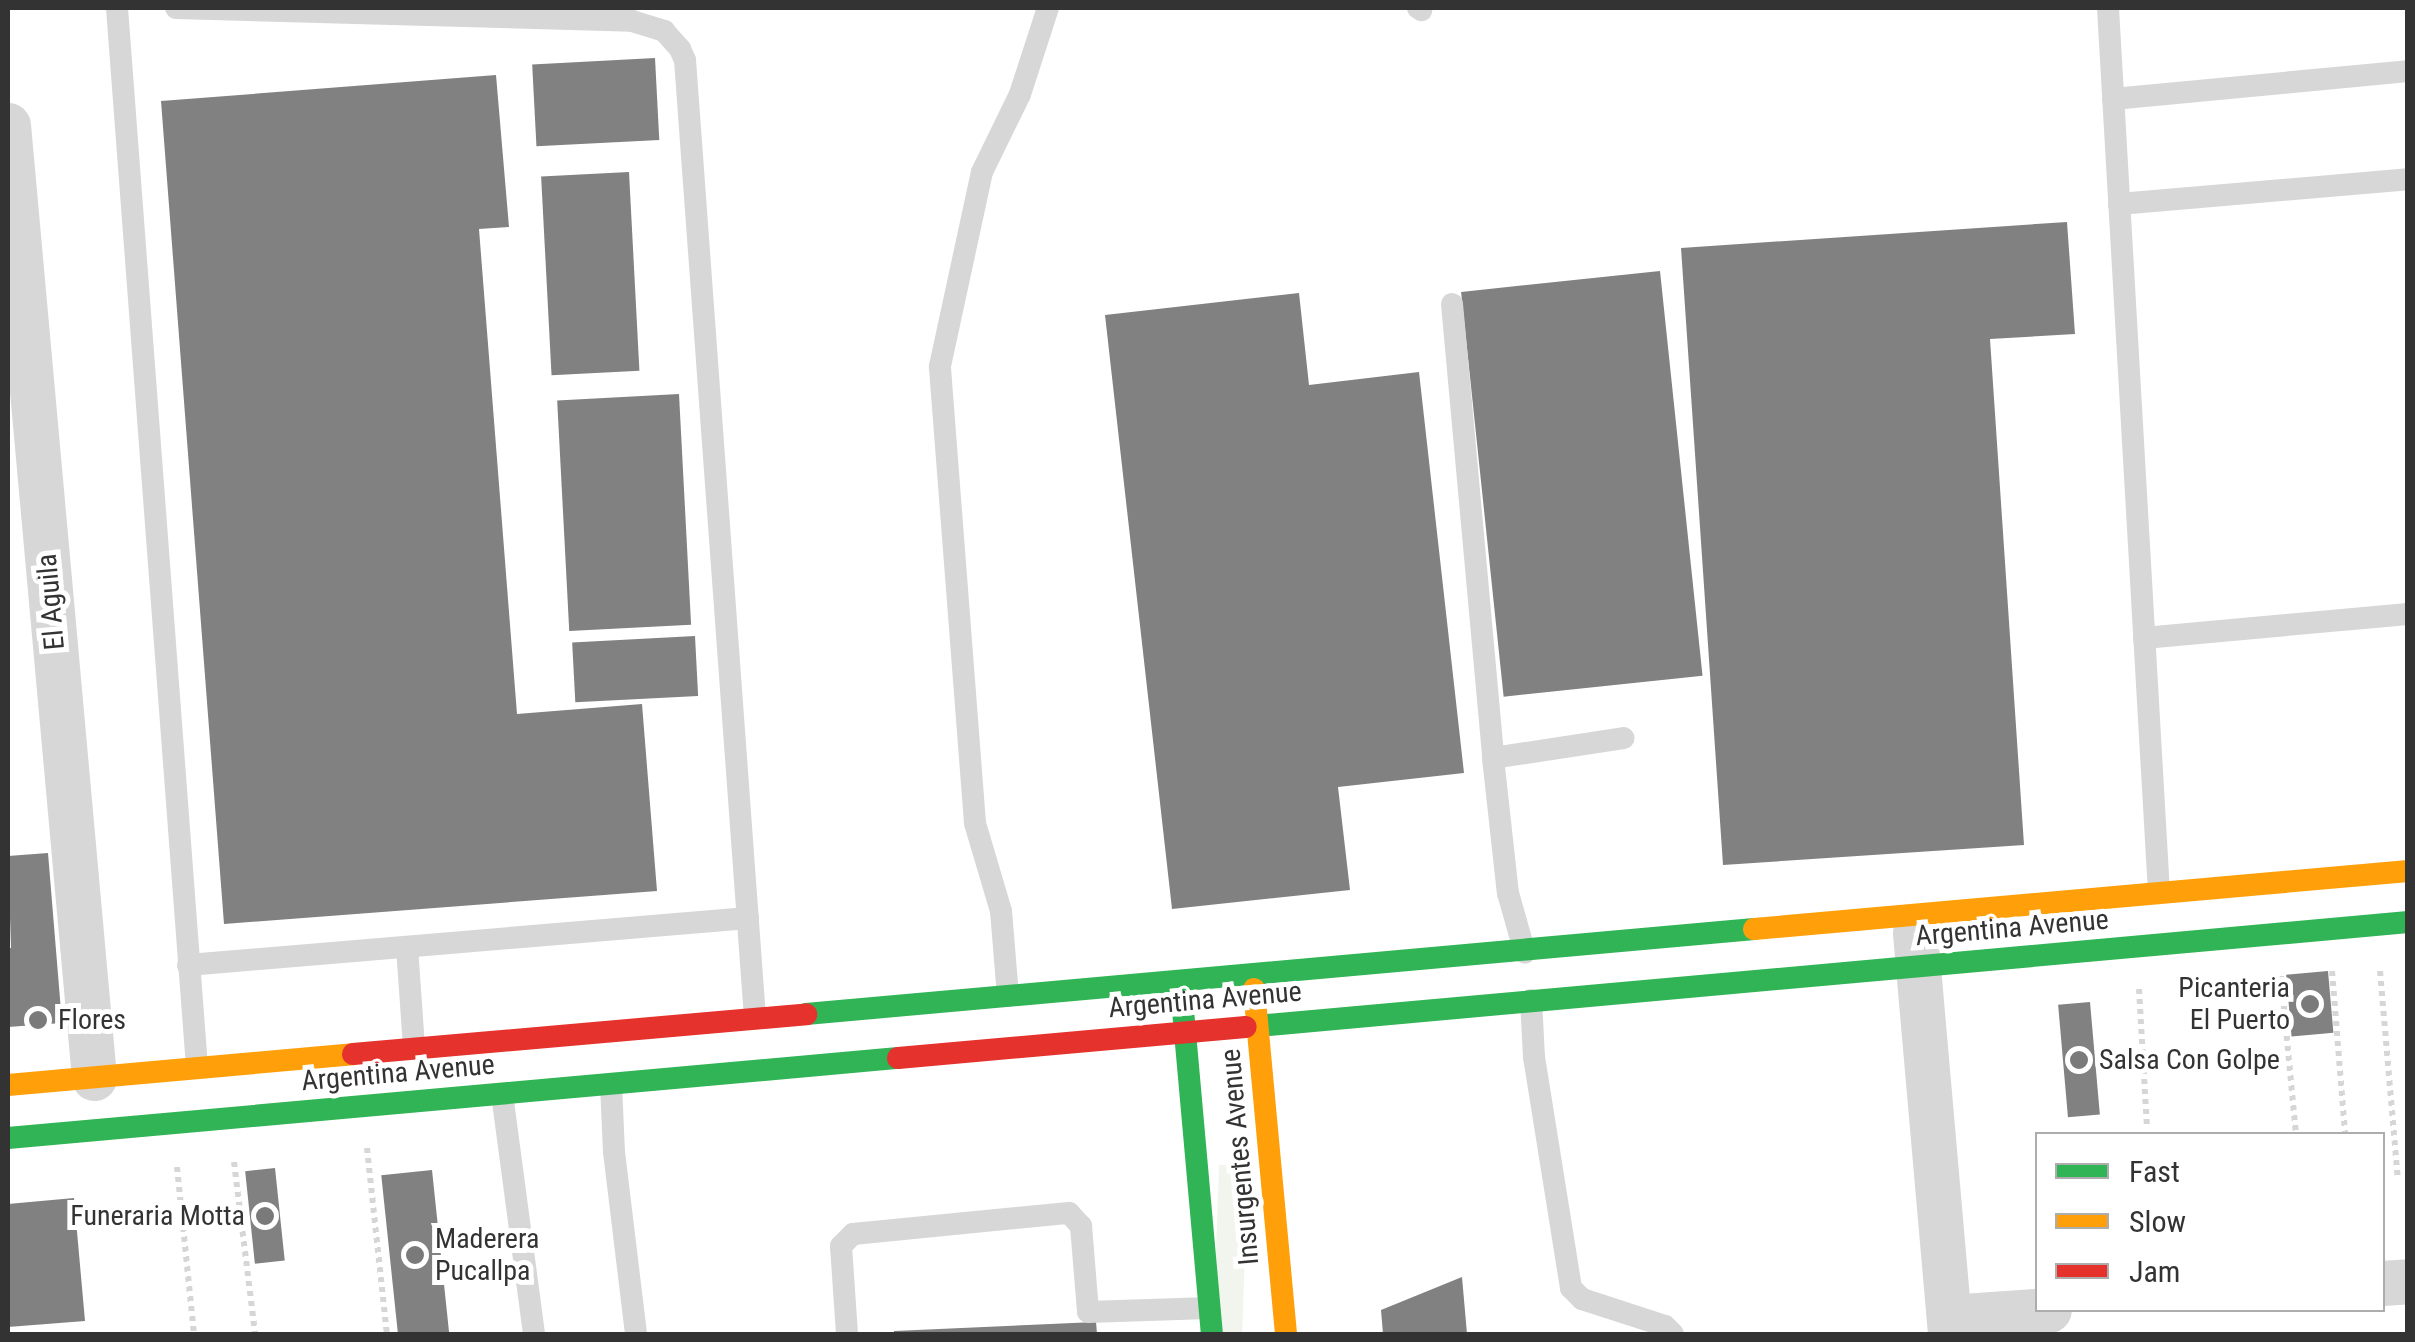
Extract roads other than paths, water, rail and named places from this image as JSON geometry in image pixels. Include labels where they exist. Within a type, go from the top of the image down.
[{"type":"main road","name":"Argentina Avenue","points":[[8,1085],[2408,871]]},
{"type":"main road","name":"Argentina Avenue","points":[[8,1138],[2408,922]]},
{"type":"main road","name":"Insurgentes Avenue","points":[[1252,974],[1286,1334]]},
{"type":"main road","name":"Insurgentes Avenue","points":[[1180,980],[1212,1334]]},
{"type":"street","name":"El Aguila","points":[[8,125],[94,1078]]},
{"type":"street","points":[[1914,915],[1950,1326],[2037,1312]]},
{"type":"lane","points":[[117,8],[197,1068]]},
{"type":"lane","points":[[176,8],[632,21],[664,31],[680,49],[685,60],[755,1018]]},
{"type":"lane","points":[[1008,996],[1001,911],[974,824],[940,366],[982,172],[1020,94],[1048,8]]},
{"type":"lane","points":[[2108,8],[2159,893]]},
{"type":"lane","points":[[2113,99],[2408,71]]},
{"type":"lane","points":[[2120,204],[2408,179]]},
{"type":"lane","points":[[1452,304],[1508,893],[1524,950],[1534,1057],[1571,1288],[1582,1299],[1665,1326],[1672,1334]]},
{"type":"lane","points":[[2144,638],[2408,614]]},
{"type":"lane","points":[[1493,758],[1624,738]]},
{"type":"lane","points":[[188,965],[748,918]]},
{"type":"lane","points":[[406,947],[414,1048]]},
{"type":"lane","points":[[611,1084],[614,1152],[636,1334]]},
{"type":"lane","points":[[502,1094],[534,1334]]},
{"type":"lane","points":[[847,1334],[841,1246],[853,1234],[1069,1213],[1081,1226],[1088,1312],[1210,1308]]},
{"type":"place","name":"Picanteria El Puerto","points":[[2310,1004]]},
{"type":"place","name":"Flores","points":[[38,1020]]},
{"type":"place","name":"Salsa Con Golpe","points":[[2079,1060]]},
{"type":"place","name":"Funeraria Motta","points":[[265,1216]]},
{"type":"place","name":"Maderera Pucallpa","points":[[415,1255]]}]
